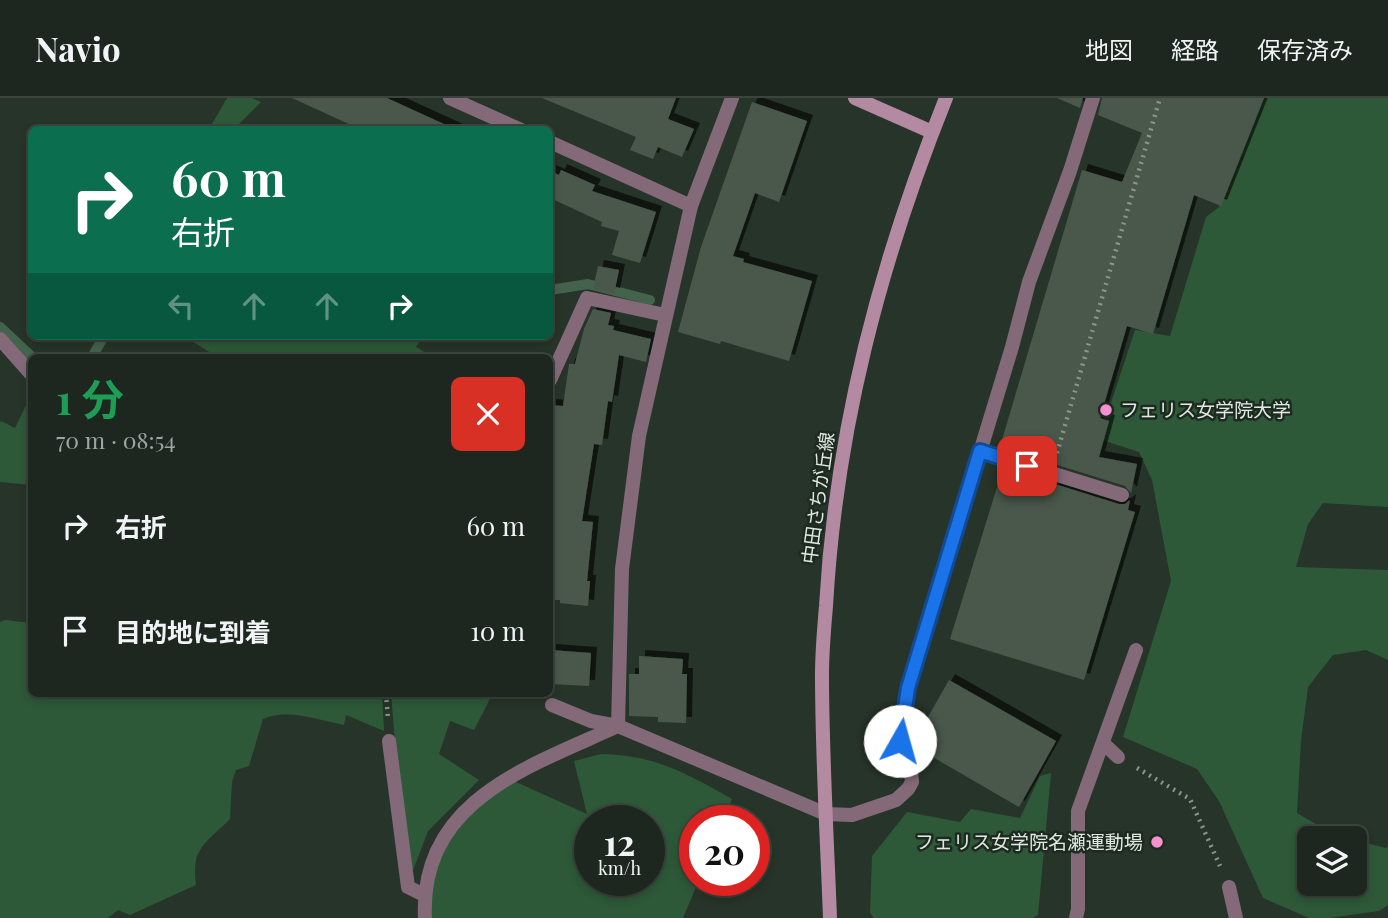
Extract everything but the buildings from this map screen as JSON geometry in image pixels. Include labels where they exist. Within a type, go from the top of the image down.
[{"type":"street","points":[[450,98],[512,126]]},
{"type":"street","points":[[618,726],[622,569],[639,436],[691,206],[732,98]]},
{"type":"street","points":[[855,98],[932,132]]},
{"type":"street","name":"中田さちが丘線","points":[[830,918],[821,673],[830,536],[848,418],[868,329],[898,230],[946,98]]},
{"type":"street","points":[[552,705],[591,721],[618,726],[826,814],[852,815],[896,800],[908,789],[912,782],[911,772],[900,750],[902,716],[908,688],[1029,282],[1070,171],[1093,98]]},
{"type":"street","points":[[553,143],[691,206]]},
{"type":"street","points":[[553,373],[587,299],[665,315]]},
{"type":"street","points":[[0,339],[28,370]]},
{"type":"street","points":[[980,451],[1122,495]]},
{"type":"street","points":[[1076,918],[1078,811],[1136,650]]},
{"type":"street","points":[[425,918],[424,895],[439,845],[464,811],[501,781],[618,726]]},
{"type":"street","points":[[389,741],[408,887],[424,895]]},
{"type":"street","points":[[1103,743],[1118,757]]},
{"type":"street","points":[[1230,887],[1236,918]]},
{"type":"path","points":[[1051,474],[1160,98]]},
{"type":"path","points":[[1118,757],[1190,799],[1230,887]]},
{"type":"green space","points":[[227,98],[252,98],[261,102],[237,126],[211,126]]},
{"type":"green space","points":[[1261,98],[1388,98],[1388,507],[1323,503],[1308,524],[1296,567],[1388,570],[1388,660],[1366,650],[1333,655],[1308,687],[1301,741],[1297,813],[1319,826],[1297,826],[1297,896],[1367,896],[1367,843],[1388,847],[1388,905],[1379,911],[1309,918],[1263,898],[1219,801],[1197,769],[1123,737],[1171,581],[1152,480],[1139,452],[1099,439],[1135,330],[1170,336],[1206,217],[1219,207]]},
{"type":"green space","points":[[190,340],[420,340],[416,347],[428,354],[212,354]]},
{"type":"green space","points":[[28,401],[28,485],[0,482],[0,423],[1,421],[15,428]]},
{"type":"green space","points":[[5,620],[28,623],[28,697],[382,697],[384,731],[346,715],[344,725],[293,715],[263,719],[249,766],[236,770],[232,782],[230,819],[207,841],[198,854],[196,885],[130,915],[118,910],[108,918],[0,918],[0,622]]},
{"type":"green space","points":[[391,697],[491,697],[474,730],[450,721],[439,754],[479,780],[428,831],[412,873],[397,767]]},
{"type":"green space","points":[[601,754],[638,758],[670,767],[732,799],[730,805],[679,805],[679,896],[692,896],[683,918],[432,918],[432,891],[439,864],[450,839],[478,807],[516,782],[574,808],[574,896],[665,896],[665,805],[585,805],[574,761]]},
{"type":"green space","points":[[1051,773],[1038,915],[1033,918],[874,918],[870,913],[872,856],[907,812],[960,822],[971,809],[1020,818],[1040,776]]},
{"type":"waterway","points":[[553,290],[588,284],[650,300]]},
{"type":"waterway","points":[[0,327],[29,354]]},
{"type":"waterway","points":[[94,354],[102,340]]},
{"type":"place","name":"フェリス女学院大学","points":[[1106,410]]},
{"type":"place","name":"フェリス女学院名瀬運動場","points":[[1157,842]]},
{"type":"route","points":[[900,741],[908,688],[980,451],[1027,466]]}]
